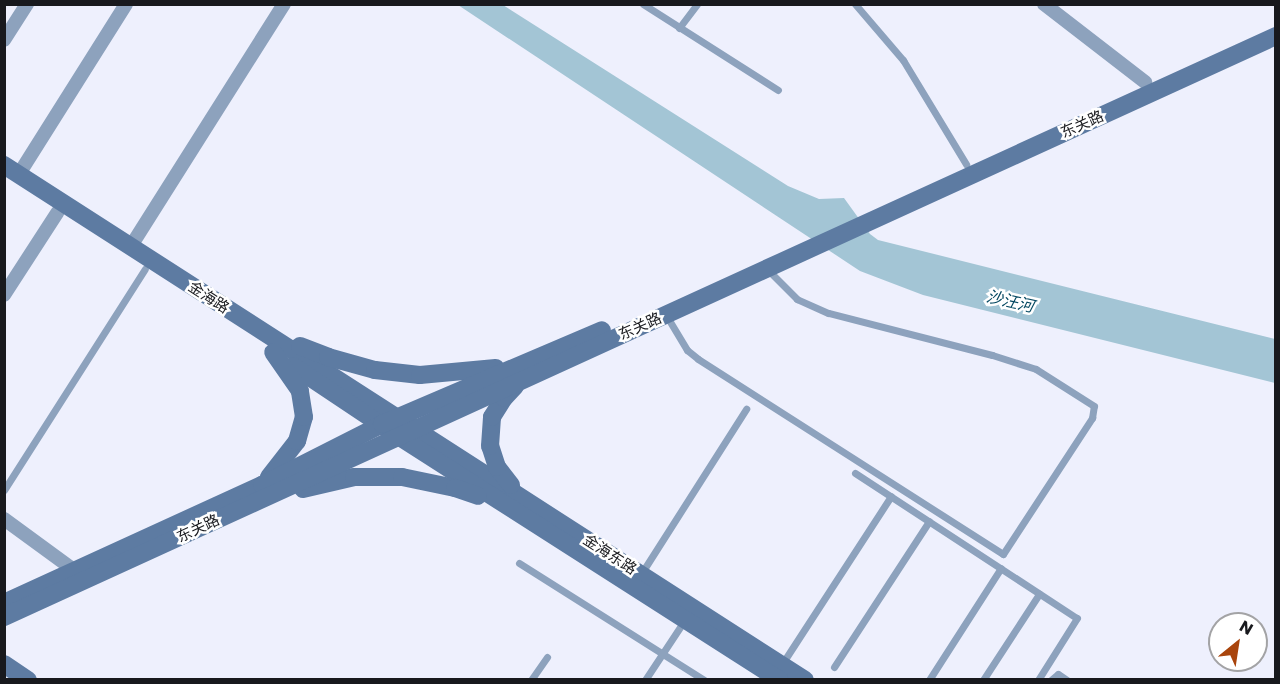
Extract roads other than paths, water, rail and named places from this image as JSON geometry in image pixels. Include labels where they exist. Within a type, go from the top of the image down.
[{"type":"main road","name":"东关路","points":[[4,617],[398,427],[523,372],[966,164],[1275,23]]},
{"type":"main road","name":"东关路","points":[[523,372],[665,314],[1275,36]]},
{"type":"main road","name":"金海路","points":[[9,173],[57,213],[273,352],[398,427]]},
{"type":"main road","name":"金海路","points":[[9,173],[130,246],[257,328],[398,427]]},
{"type":"main road","points":[[257,328],[328,357],[386,371],[420,375],[523,372]]},
{"type":"main road","points":[[264,491],[297,441],[304,417],[300,391],[273,352]]},
{"type":"main road","points":[[513,501],[490,446],[492,417],[523,372]]},
{"type":"main road","name":"金海东路","points":[[398,427],[513,501],[685,618],[781,672],[805,680]]},
{"type":"main road","points":[[264,491],[354,477],[402,477],[513,501]]},
{"type":"main road","name":"东关路","points":[[4,603],[264,491]]},
{"type":"main road","name":"金海东路","points":[[513,501],[641,574],[781,672]]},
{"type":"main road","points":[[4,664],[28,680]]},
{"type":"street","points":[[4,40],[27,4]]},
{"type":"street","points":[[9,173],[126,4]]},
{"type":"street","points":[[130,246],[284,4]]},
{"type":"street","points":[[1044,4],[1145,82]]},
{"type":"street","points":[[4,295],[57,213]]},
{"type":"street","points":[[8,525],[75,571]]},
{"type":"lane","points":[[643,4],[778,90]]},
{"type":"lane","points":[[679,28],[697,4]]},
{"type":"lane","points":[[855,4],[903,60],[966,164]]},
{"type":"lane","points":[[665,314],[687,350],[698,359],[1003,554],[1092,418],[1094,406],[1036,369],[828,313],[798,299],[767,268]]},
{"type":"lane","points":[[4,490],[145,269]]},
{"type":"lane","points":[[641,574],[746,410]]},
{"type":"lane","points":[[855,473],[1077,618],[1038,680]]},
{"type":"lane","points":[[781,672],[891,496]]},
{"type":"lane","points":[[834,667],[929,521]]},
{"type":"lane","points":[[519,563],[704,680]]},
{"type":"lane","points":[[929,680],[1001,568]]},
{"type":"lane","points":[[983,680],[1039,594]]},
{"type":"lane","points":[[645,680],[685,618]]},
{"type":"lane","points":[[531,680],[547,657]]},
{"type":"lane","points":[[1051,680],[1058,674],[1067,680]]},
{"type":"water","name":"沙汪河","points":[[458,5],[503,5],[788,186],[819,199],[844,198],[870,234],[878,240],[1275,339],[1275,383],[923,295],[860,271]]}]
